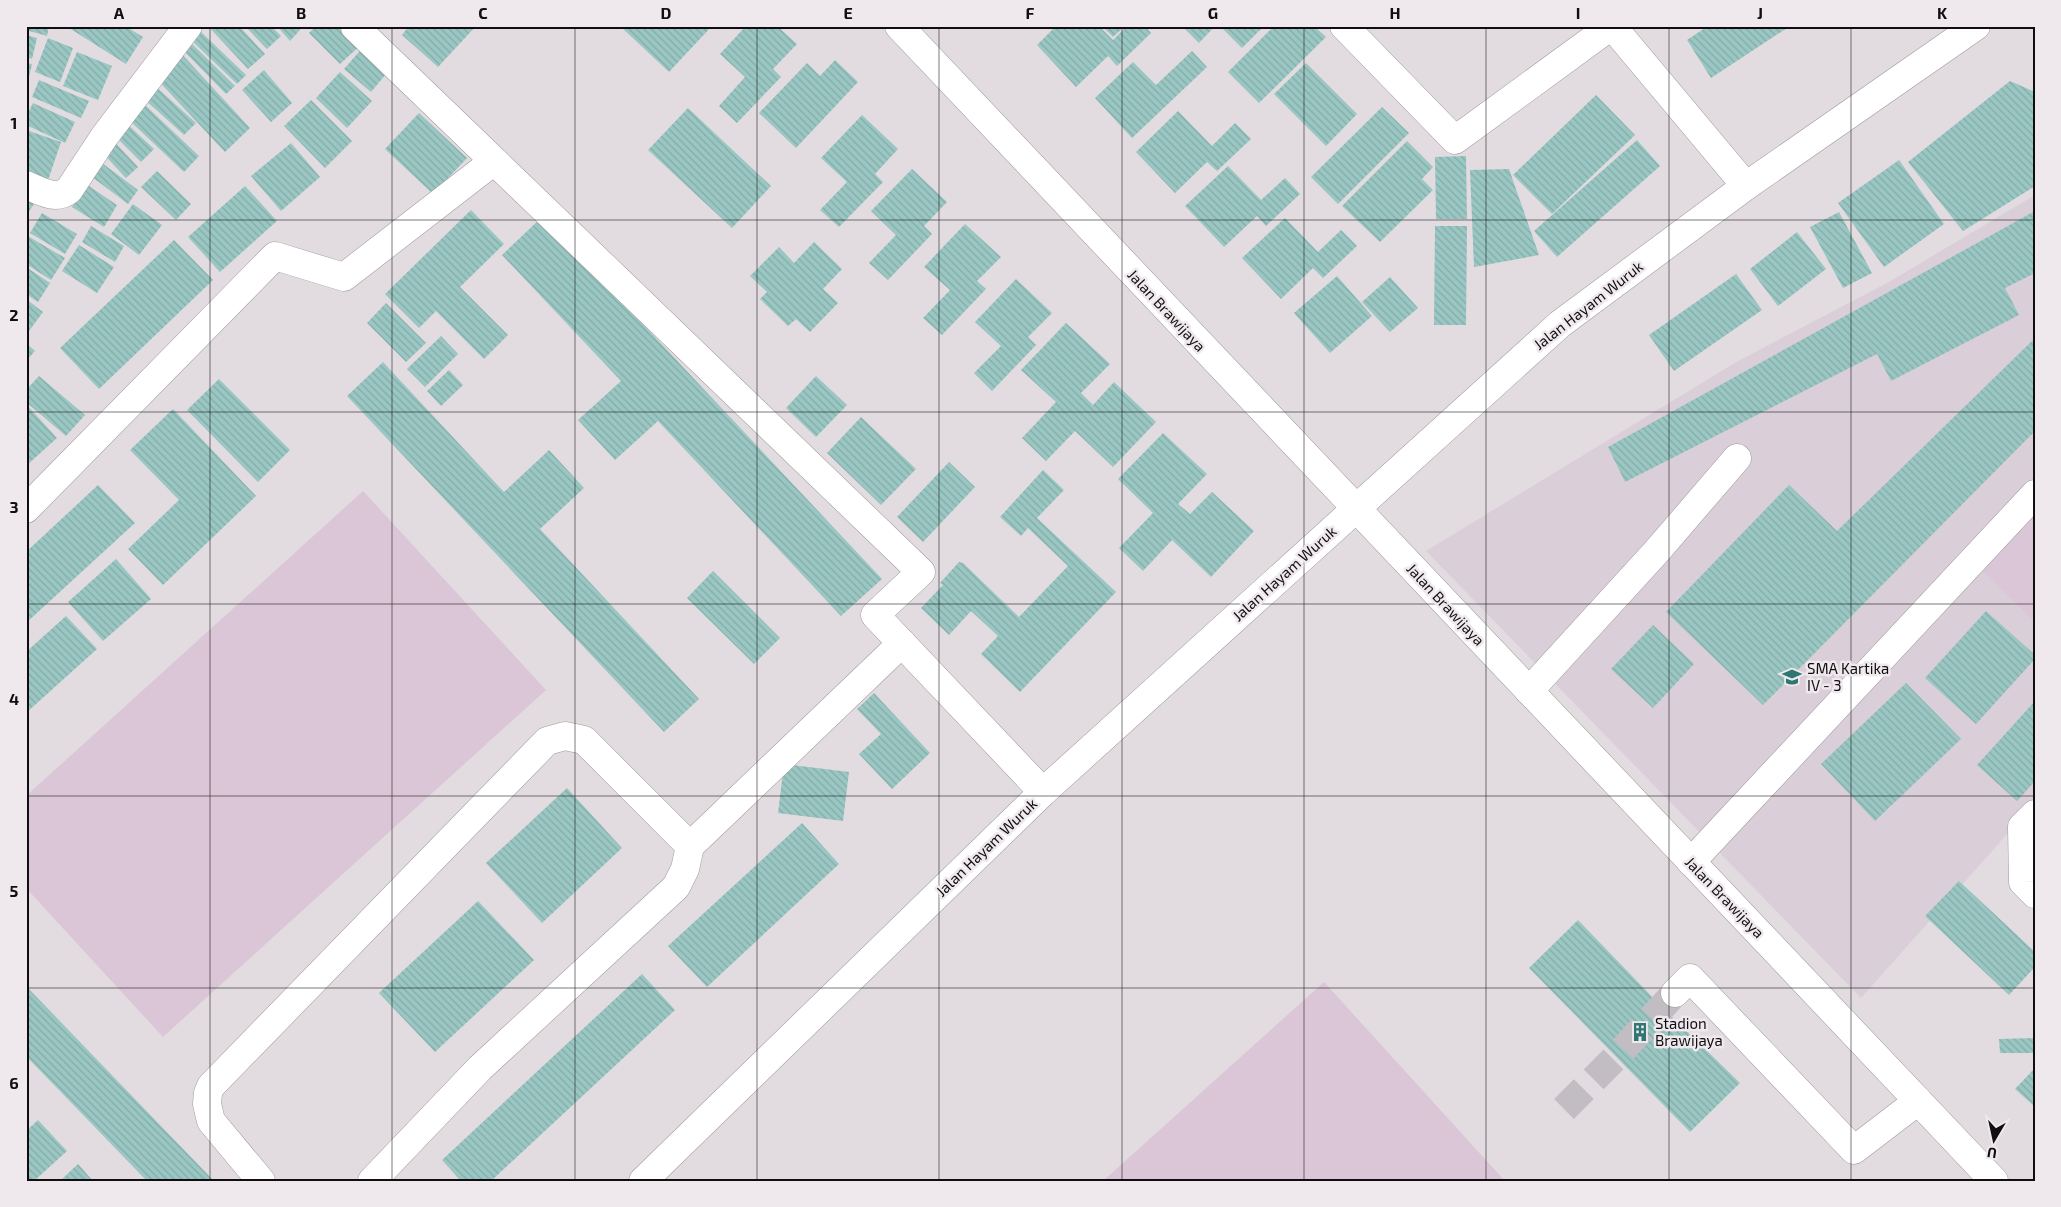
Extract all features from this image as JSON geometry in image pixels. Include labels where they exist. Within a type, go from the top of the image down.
[{"type":"street","points":[[26,185],[56,196],[64,194],[69,190],[104,137],[188,26]]},
{"type":"street","name":"Jalan Brawijaya","points":[[899,26],[1994,1181]]},
{"type":"street","points":[[1344,26],[1455,140],[1611,26],[1746,186]]},
{"type":"street","name":"Jalan Hayam Wuruk","points":[[644,1181],[1043,792],[1560,324],[1746,186],[1976,26]]},
{"type":"street","points":[[354,27],[921,572],[875,615],[1043,792]]},
{"type":"street","points":[[26,509],[275,256],[344,277],[494,161]]},
{"type":"street","points":[[1529,690],[1657,551],[1737,458]]},
{"type":"street","points":[[1691,862],[2035,494]]},
{"type":"street","points":[[372,1181],[480,1068],[676,887],[685,869],[690,846],[902,642]]},
{"type":"street","points":[[261,1181],[211,1121],[207,1104],[208,1093],[212,1086],[547,741],[565,736],[584,740],[690,846]]},
{"type":"street","points":[[2035,814],[2022,827],[2023,882],[2035,894]]},
{"type":"street","points":[[1675,993],[1690,978],[1854,1150],[1918,1101]]},
{"type":"shaded area","name":"SMA Kartika IV - 3","points":[[2035,195],[2035,803],[1861,998],[1426,551],[1738,361],[1889,282]]},
{"type":"shaded area","points":[[363,491],[546,690],[163,1037],[26,888],[26,796]]},
{"type":"shaded area","points":[[2035,503],[2035,616],[2032,619],[1975,564]]},
{"type":"shaded area","points":[[1324,982],[1505,1181],[1103,1181]]},
{"type":"building","points":[[26,26],[49,26],[47,36],[26,30]]},
{"type":"building","points":[[66,26],[125,26],[143,37],[126,64]]},
{"type":"building","points":[[208,26],[239,26],[265,54],[248,69]]},
{"type":"building","points":[[245,26],[271,26],[281,36],[267,49]]},
{"type":"building","points":[[277,26],[297,26],[300,30],[290,41]]},
{"type":"building","points":[[316,26],[348,26],[364,42],[340,64],[309,33]]},
{"type":"building","points":[[409,26],[476,26],[438,67],[402,35]]},
{"type":"building","points":[[620,26],[712,26],[669,72]]},
{"type":"building","points":[[746,26],[777,26],[797,44],[773,69],[781,77],[737,123],[719,106],[745,77],[720,54]]},
{"type":"building","points":[[1056,26],[1099,26],[1113,40],[1127,26],[1145,26],[1151,33],[1117,66],[1108,56],[1076,87],[1037,45]]},
{"type":"building","points":[[1102,26],[1125,26],[1113,37]]},
{"type":"building","points":[[1182,26],[1215,26],[1199,43]]},
{"type":"building","points":[[1220,26],[1264,26],[1242,48]]},
{"type":"building","points":[[1274,26],[1314,26],[1326,37],[1259,103],[1228,72]]},
{"type":"building","points":[[1708,26],[1790,26],[1711,78],[1687,40]]},
{"type":"building","points":[[197,28],[246,75],[237,84],[188,37]]},
{"type":"building","points":[[26,35],[37,38],[32,59],[26,57]]},
{"type":"building","points":[[185,37],[235,86],[226,94],[177,44]]},
{"type":"building","points":[[48,38],[73,48],[60,82],[35,72]]},
{"type":"building","points":[[365,45],[391,68],[371,92],[344,69]]},
{"type":"building","points":[[179,51],[250,128],[225,152],[153,75]]},
{"type":"building","points":[[1192,51],[1207,67],[1132,138],[1095,98],[1133,62],[1156,85]]},
{"type":"building","points":[[77,52],[112,66],[98,100],[63,86]]},
{"type":"building","points":[[835,60],[858,82],[796,148],[759,113],[807,63],[820,76]]},
{"type":"building","points":[[26,63],[32,64],[27,85],[26,85]]},
{"type":"building","points":[[1306,63],[1357,114],[1326,146],[1274,94]]},
{"type":"building","points":[[264,70],[292,103],[271,122],[242,90]]},
{"type":"building","points":[[340,72],[372,101],[347,128],[316,98]]},
{"type":"building","points":[[39,80],[89,101],[81,118],[32,97]]},
{"type":"building","points":[[2010,81],[2035,92],[2035,186],[1963,231],[1908,162]]},
{"type":"building","points":[[153,84],[196,123],[184,135],[141,96]]},
{"type":"building","points":[[1596,95],[1635,135],[1552,214],[1513,175]]},
{"type":"building","points":[[311,100],[352,141],[325,168],[284,126]]},
{"type":"building","points":[[33,103],[75,122],[65,143],[26,125],[26,117]]},
{"type":"building","points":[[145,105],[199,156],[184,172],[130,121]]},
{"type":"building","points":[[1382,107],[1409,133],[1338,204],[1311,177]]},
{"type":"building","points":[[688,108],[771,186],[732,228],[648,150]]},
{"type":"building","points":[[1178,111],[1212,146],[1235,123],[1251,139],[1217,171],[1207,162],[1175,193],[1136,152]]},
{"type":"building","points":[[419,113],[467,158],[433,194],[385,149]]},
{"type":"building","points":[[862,115],[898,149],[875,174],[883,182],[839,227],[820,210],[847,182],[821,158]]},
{"type":"building","points":[[123,120],[154,149],[141,162],[111,132]]},
{"type":"building","points":[[26,130],[61,142],[45,189],[26,183]]},
{"type":"building","points":[[111,138],[138,167],[126,178],[99,149]]},
{"type":"building","points":[[1637,140],[1660,166],[1557,257],[1534,231]]},
{"type":"building","points":[[1407,141],[1433,167],[1422,179],[1433,190],[1380,242],[1342,206]]},
{"type":"building","points":[[291,143],[320,177],[281,211],[251,176]]},
{"type":"building","points":[[1466,156],[1467,219],[1436,219],[1435,157]]},
{"type":"building","points":[[94,157],[138,190],[128,204],[84,171]]},
{"type":"building","points":[[1899,160],[1944,224],[1884,267],[1838,203]]},
{"type":"building","points":[[1228,166],[1261,200],[1285,178],[1300,194],[1266,226],[1257,216],[1224,247],[1185,206]]},
{"type":"building","points":[[912,169],[947,202],[924,226],[932,234],[888,280],[869,263],[896,235],[871,211]]},
{"type":"building","points":[[1509,169],[1539,255],[1474,267],[1470,170]]},
{"type":"building","points":[[157,171],[191,204],[176,220],[141,187]]},
{"type":"building","points":[[86,184],[117,205],[104,227],[72,207]]},
{"type":"building","points":[[245,186],[277,221],[220,272],[188,237]]},
{"type":"building","points":[[26,191],[38,198],[26,216]]},
{"type":"building","points":[[133,204],[162,225],[139,255],[111,234]]},
{"type":"building","points":[[471,210],[504,244],[460,287],[508,335],[484,359],[436,311],[419,328],[385,294]]},
{"type":"building","points":[[2035,211],[2035,273],[2005,288],[2019,315],[1891,381],[1877,354],[1625,482],[1608,447]]},
{"type":"building","points":[[1839,212],[1872,273],[1843,288],[1810,227]]},
{"type":"building","points":[[42,213],[77,234],[65,254],[30,233]]},
{"type":"building","points":[[542,217],[882,579],[841,616],[658,421],[615,460],[578,420],[621,381],[502,255]]},
{"type":"building","points":[[1285,218],[1318,252],[1341,230],[1357,246],[1323,278],[1313,268],[1281,299],[1242,258]]},
{"type":"building","points":[[965,224],[1001,257],[977,281],[986,289],[942,335],[923,318],[950,290],[924,267]]},
{"type":"building","points":[[91,226],[124,246],[115,262],[82,242]]},
{"type":"building","points":[[1435,226],[1467,226],[1466,325],[1434,325]]},
{"type":"building","points":[[1797,232],[1826,269],[1778,306],[1750,269]]},
{"type":"building","points":[[26,235],[65,258],[51,280],[26,264]]},
{"type":"building","points":[[174,240],[213,280],[99,389],[60,348]]},
{"type":"building","points":[[814,242],[842,269],[823,289],[838,303],[810,332],[796,319],[788,326],[760,299],[767,292],[750,276],[779,247],[794,263]]},
{"type":"building","points":[[79,245],[114,267],[97,293],[62,271]]},
{"type":"building","points":[[26,267],[50,283],[38,302],[26,294]]},
{"type":"building","points":[[1736,274],[1762,310],[1674,371],[1649,335]]},
{"type":"building","points":[[1337,276],[1372,316],[1330,353],[1294,313]]},
{"type":"building","points":[[1390,277],[1418,308],[1390,332],[1362,302]]},
{"type":"building","points":[[1016,279],[1052,313],[1028,337],[1036,345],[992,391],[974,373],[1001,346],[975,322]]},
{"type":"building","points":[[26,299],[43,312],[26,335]]},
{"type":"building","points":[[386,303],[426,343],[406,362],[367,323]]},
{"type":"building","points":[[1066,323],[1110,364],[1081,393],[1093,405],[1114,382],[1156,422],[1113,467],[1075,431],[1046,461],[1022,438],[1056,402],[1021,370]]},
{"type":"building","points":[[441,336],[458,354],[425,387],[407,369]]},
{"type":"building","points":[[2035,338],[2035,431],[1763,705],[1666,612],[1789,485],[1837,531]]},
{"type":"building","points":[[26,343],[35,351],[26,361]]},
{"type":"building","points":[[383,362],[504,492],[549,450],[584,488],[540,529],[699,699],[664,732],[347,396]]},
{"type":"building","points":[[449,370],[463,385],[441,406],[427,391]]},
{"type":"building","points":[[39,376],[85,415],[66,436],[26,402],[26,390]]},
{"type":"building","points":[[816,376],[847,405],[816,437],[786,408]]},
{"type":"building","points":[[219,379],[290,450],[258,482],[187,410]]},
{"type":"building","points":[[26,404],[57,438],[26,466]]},
{"type":"building","points":[[173,409],[256,496],[163,585],[128,549],[179,500],[130,450]]},
{"type":"building","points":[[861,417],[916,469],[881,505],[827,453]]},
{"type":"building","points":[[1163,433],[1207,474],[1178,504],[1190,514],[1212,492],[1254,531],[1211,577],[1172,540],[1143,571],[1119,548],[1153,513],[1118,479]]},
{"type":"building","points":[[949,462],[975,487],[923,542],[897,517]]},
{"type":"building","points":[[1043,470],[1064,490],[1037,518],[1116,592],[1020,692],[981,654],[998,636],[971,611],[949,635],[921,608],[943,585],[940,583],[959,562],[963,563],[1019,617],[1068,566],[1028,528],[1021,536],[1000,517]]},
{"type":"building","points":[[98,485],[135,523],[26,623],[26,552]]},
{"type":"building","points":[[116,559],[151,599],[103,641],[68,602]]},
{"type":"building","points":[[713,571],[780,638],[754,664],[687,598]]},
{"type":"building","points":[[1986,611],[2035,655],[2035,659],[1976,724],[1925,678]]},
{"type":"building","points":[[66,616],[97,649],[26,713],[26,652]]},
{"type":"building","points":[[1653,625],[1694,664],[1653,708],[1611,669]]},
{"type":"building","points":[[1906,683],[1961,739],[1875,821],[1821,764]]},
{"type":"building","points":[[874,693],[930,753],[892,789],[859,754],[881,734],[857,709]]},
{"type":"building","points":[[2035,701],[2035,781],[2017,801],[1977,765]]},
{"type":"building","points":[[784,764],[849,772],[843,821],[778,813]]},
{"type":"building","points":[[567,788],[622,848],[542,923],[486,863]]},
{"type":"building","points":[[802,823],[839,864],[707,987],[668,946]]},
{"type":"building","points":[[1959,881],[2035,952],[2035,967],[2009,995],[1925,916]]},
{"type":"building","points":[[478,901],[534,960],[435,1052],[379,993]]},
{"type":"building","name":"Stadion Brawijaya","points":[[1578,920],[1662,1007],[1740,1083],[1690,1132],[1529,968]]},
{"type":"building","points":[[642,974],[675,1010],[491,1181],[461,1181],[442,1160]]},
{"type":"building","points":[[26,986],[214,1181],[147,1181],[26,1056]]},
{"type":"building","points":[[2035,1038],[2035,1053],[2000,1053],[1999,1039]]},
{"type":"building","points":[[2035,1068],[2035,1107],[2015,1089]]},
{"type":"building","points":[[38,1120],[67,1151],[34,1181],[26,1181],[26,1131]]},
{"type":"building","points":[[78,1164],[93,1181],[60,1181]]},
{"type":"tunnel","points":[[1564,1109],[1616,1057],[1675,993]]},
{"type":"place","name":"SMA Kartika IV - 3","points":[[1792,677]]},
{"type":"place","name":"Stadion Brawijaya","points":[[1640,1032]]}]
